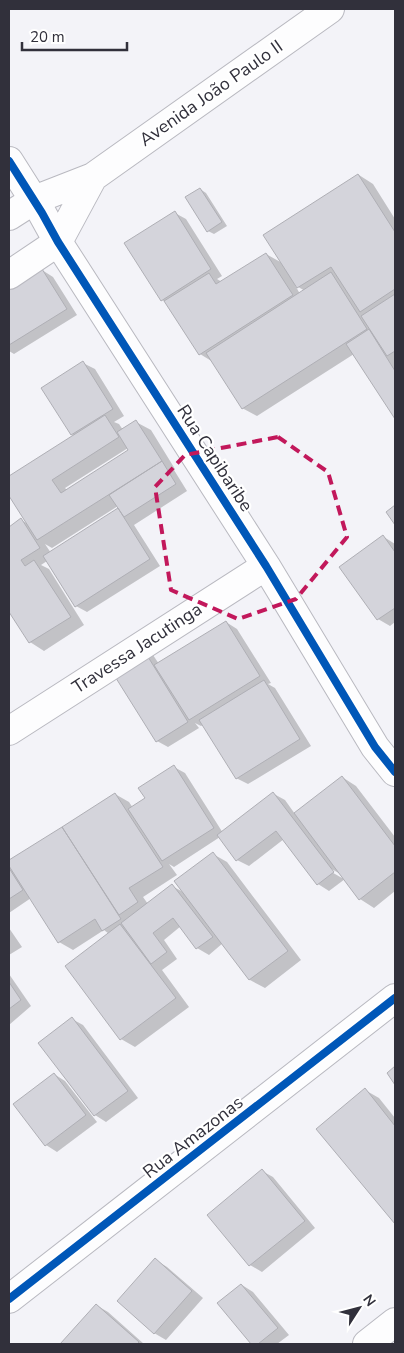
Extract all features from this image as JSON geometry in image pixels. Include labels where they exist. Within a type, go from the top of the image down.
[{"type":"street","name":"Avenida João Paulo II","points":[[9,216],[34,200],[93,177],[330,9]]},
{"type":"street","name":"Rua Capibaribe","points":[[9,161],[58,242],[266,566],[374,747],[395,772]]},
{"type":"street","name":"Avenida João Paulo II","points":[[9,275],[58,242],[93,177]]},
{"type":"street","name":"Travessa Jacutinga","points":[[9,731],[266,566]]},
{"type":"street","name":"Rua Amazonas","points":[[9,1299],[395,998]]},
{"type":"street","points":[[367,1344],[395,1322]]},
{"type":"highlighted area","points":[[278,437],[328,472],[347,537],[296,599],[238,619],[171,590],[155,487],[185,455]]},
{"type":"building","points":[[358,174],[395,232],[395,289],[360,312],[331,267],[297,288],[263,235]]},
{"type":"building","points":[[200,188],[222,222],[207,232],[185,197]]},
{"type":"building","points":[[175,211],[211,269],[161,301],[124,243]]},
{"type":"building","points":[[266,253],[293,295],[199,355],[164,301],[209,273],[216,284]]},
{"type":"building","points":[[42,269],[67,309],[9,345],[9,289]]},
{"type":"building","points":[[331,272],[367,329],[242,409],[206,353]]},
{"type":"building","points":[[395,294],[395,351],[387,356],[361,316]]},
{"type":"building","points":[[369,329],[395,371],[395,419],[346,344]]},
{"type":"building","points":[[83,361],[113,409],[71,435],[41,388]]},
{"type":"building","points":[[105,415],[119,437],[52,480],[61,493],[128,450],[117,432],[136,420],[162,461],[37,540],[9,496],[9,476]]},
{"type":"building","points":[[162,461],[176,484],[124,517],[109,495]]},
{"type":"building","points":[[395,505],[395,525],[386,512]]},
{"type":"building","points":[[118,508],[150,559],[75,607],[43,556]]},
{"type":"building","points":[[21,518],[40,548],[21,560],[25,566],[34,560],[71,617],[29,643],[9,612],[9,527]]},
{"type":"building","points":[[383,535],[395,552],[395,608],[377,620],[339,567]]},
{"type":"building","points":[[226,621],[260,676],[189,720],[154,665]]},
{"type":"building","points":[[142,647],[188,722],[156,742],[109,667]]},
{"type":"building","points":[[264,680],[300,739],[236,779],[199,720]]},
{"type":"building","points":[[174,765],[214,828],[162,861],[128,809],[145,798],[138,788]]},
{"type":"building","points":[[342,776],[395,846],[395,872],[359,900],[294,813]]},
{"type":"building","points":[[273,792],[334,872],[317,885],[276,831],[236,861],[217,835]]},
{"type":"building","points":[[115,793],[163,867],[129,888],[138,902],[119,915],[62,827]]},
{"type":"building","points":[[62,827],[121,919],[102,931],[95,919],[58,943],[9,866],[9,860]]},
{"type":"building","points":[[213,852],[288,951],[249,980],[174,881]]},
{"type":"building","points":[[9,868],[23,890],[9,899]]},
{"type":"building","points":[[172,884],[213,937],[196,949],[173,918],[153,933],[167,952],[151,964],[121,923]]},
{"type":"building","points":[[120,924],[176,998],[120,1040],[65,966]]},
{"type":"building","points":[[9,982],[21,1000],[9,1009]]},
{"type":"building","points":[[72,1017],[128,1091],[94,1116],[38,1043]]},
{"type":"building","points":[[395,1066],[395,1085],[387,1073]]},
{"type":"building","points":[[54,1073],[86,1115],[45,1146],[13,1104]]},
{"type":"building","points":[[365,1088],[395,1126],[395,1224],[316,1129]]},
{"type":"building","points":[[262,1169],[305,1221],[249,1266],[207,1215]]},
{"type":"building","points":[[155,1258],[192,1291],[154,1334],[117,1301]]},
{"type":"building","points":[[241,1284],[278,1328],[258,1344],[251,1344],[217,1303]]},
{"type":"building","points":[[96,1304],[139,1342],[137,1344],[60,1344]]},
{"type":"cycle path","points":[[9,161],[58,242],[266,566],[375,747],[395,772]]},
{"type":"cycle path","points":[[9,1299],[395,998]]}]
